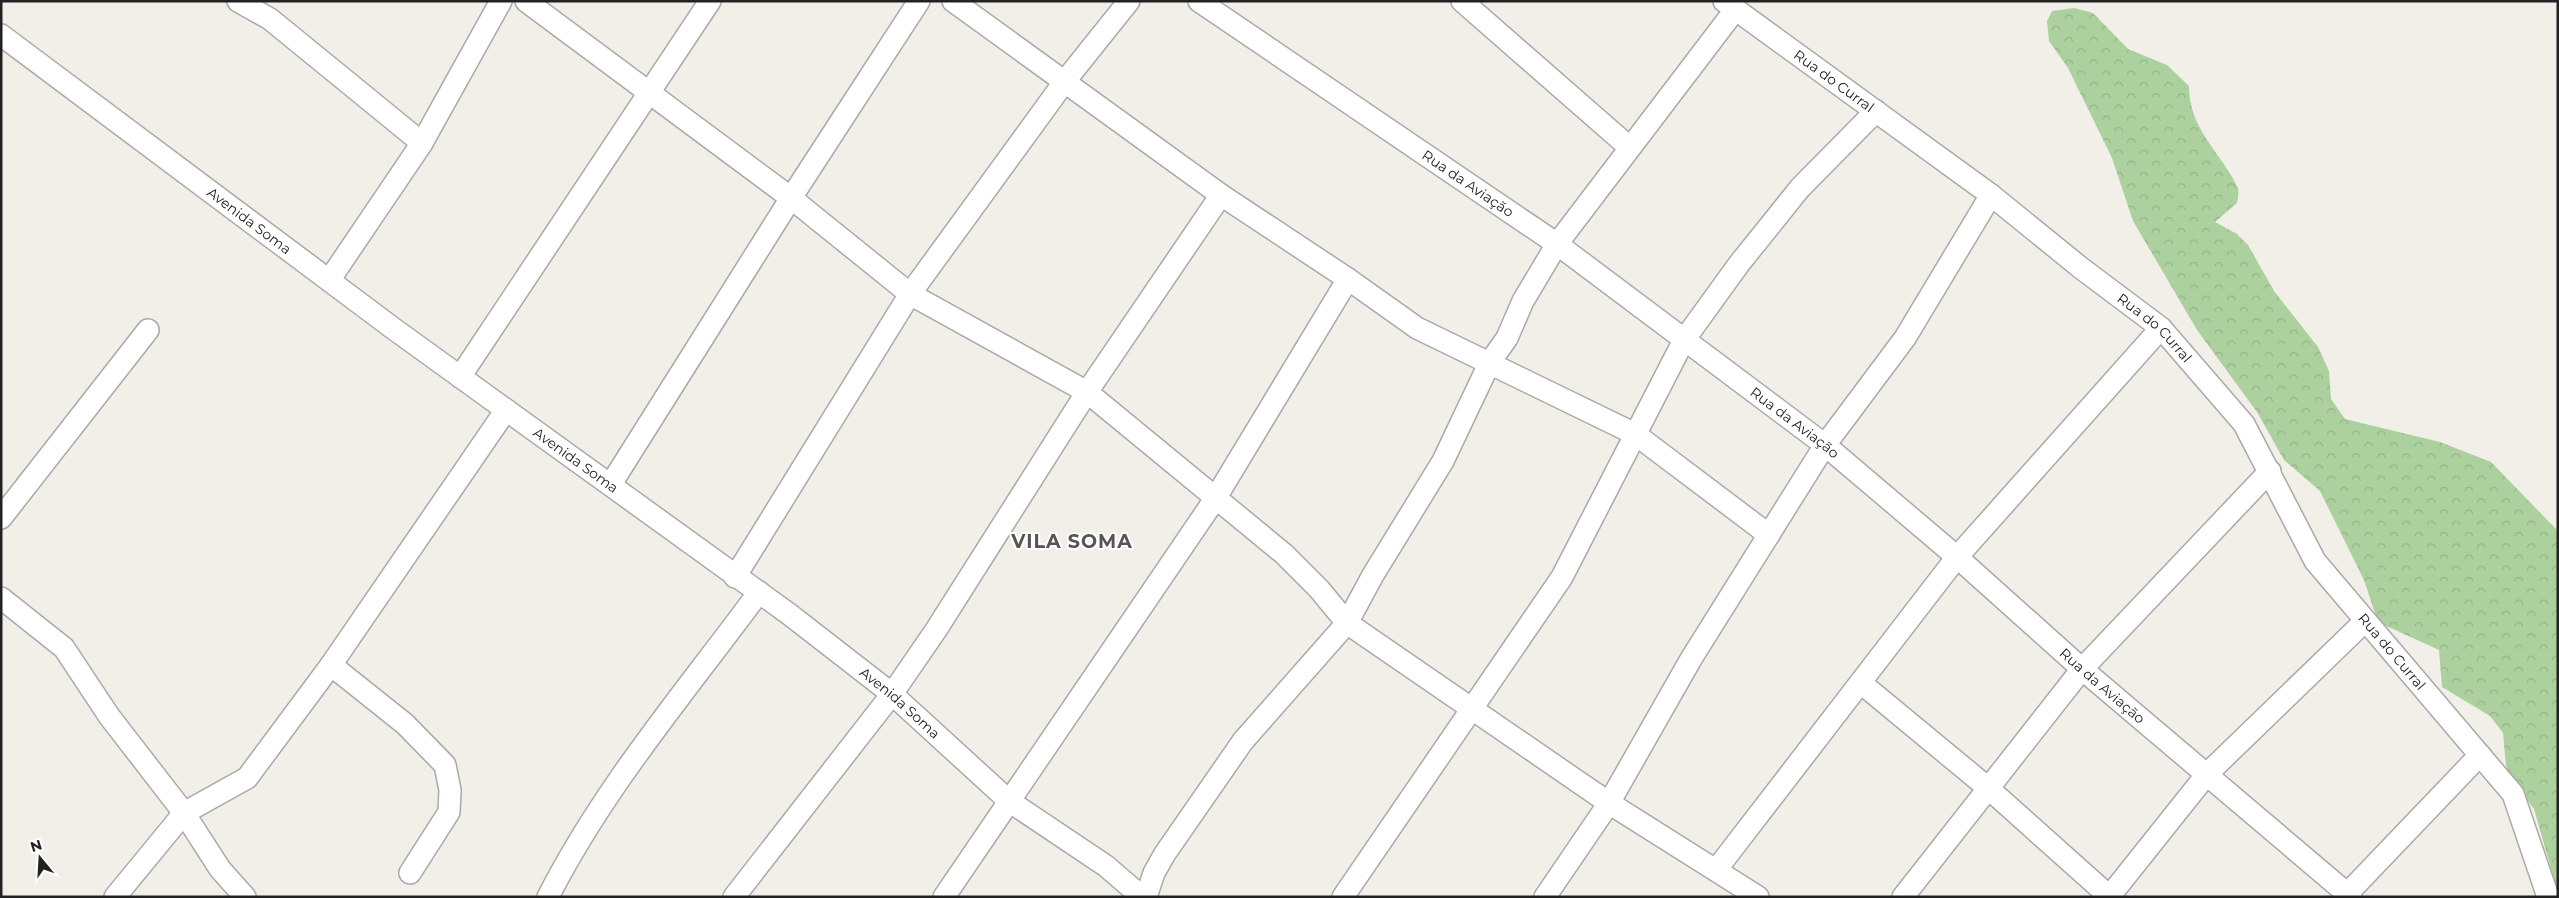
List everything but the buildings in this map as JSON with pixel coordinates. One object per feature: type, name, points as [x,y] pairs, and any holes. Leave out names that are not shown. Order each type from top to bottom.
[{"type":"street","points":[[238,1],[270,19],[422,143]]},
{"type":"street","points":[[330,279],[422,143],[501,1]]},
{"type":"street","points":[[526,1],[791,198],[910,294],[1088,392],[1215,499],[1284,554],[1319,589],[1347,623],[1609,803],[1758,897]]},
{"type":"street","points":[[460,376],[710,1]]},
{"type":"street","points":[[611,484],[791,198],[919,1]]},
{"type":"street","points":[[953,1],[1220,195],[1348,278],[1417,328],[1635,434],[1769,535]]},
{"type":"street","points":[[736,577],[910,294],[1065,81],[1129,1]]},
{"type":"street","name":"Rua da Aviação","points":[[1199,1],[1557,244],[1825,445],[1957,558],[2082,669],[2349,895]]},
{"type":"street","points":[[1462,1],[1629,147]]},
{"type":"street","points":[[1146,897],[1154,873],[1164,855],[1242,741],[1347,623],[1373,575],[1443,461],[1490,362],[1507,338],[1523,301],[1557,244],[1730,6]]},
{"type":"street","name":"Rua do Curral","points":[[1730,6],[1991,195],[2081,268],[2161,328],[2244,424],[2270,471],[2315,562],[2364,622],[2513,794],[2548,897]]},
{"type":"street","name":"Avenida Soma","points":[[1,35],[204,188],[506,410],[759,592],[892,694],[1009,801],[1106,866],[1142,897]]},
{"type":"street","points":[[1343,897],[1562,577],[1684,340],[1739,264],[1800,188],[1876,111]]},
{"type":"street","points":[[734,897],[892,694],[936,630],[1088,392],[1220,195]]},
{"type":"street","points":[[1545,897],[1609,803],[1691,659],[1825,445],[1905,338],[1991,195]]},
{"type":"street","points":[[944,897],[1215,499],[1348,278]]},
{"type":"street","points":[[1716,870],[1862,684],[1957,558],[2161,328]]},
{"type":"street","points":[[1,518],[148,330]]},
{"type":"street","points":[[115,897],[184,813],[247,778],[331,665],[506,410]]},
{"type":"street","points":[[1902,897],[2082,669],[2270,471]]},
{"type":"street","points":[[548,897],[565,863],[607,797],[759,592]]},
{"type":"street","points":[[1,598],[64,648],[109,716],[184,813],[220,869],[245,897]]},
{"type":"street","points":[[1862,684],[1988,788],[2109,896],[2207,774],[2364,622]]},
{"type":"street","points":[[331,665],[405,724],[445,766],[450,790],[448,812],[410,873]]},
{"type":"street","points":[[2349,895],[2480,755]]},
{"type":"green space","points":[[2074,8],[2093,13],[2128,49],[2167,65],[2189,86],[2190,102],[2200,128],[2238,188],[2237,203],[2215,222],[2237,234],[2248,245],[2274,291],[2318,347],[2329,371],[2331,399],[2345,419],[2440,442],[2491,462],[2558,531],[2558,893],[2534,809],[2516,785],[2506,766],[2503,733],[2490,716],[2442,687],[2439,650],[2382,624],[2375,613],[2364,580],[2320,491],[2284,460],[2257,412],[2197,330],[2133,221],[2112,158],[2068,68],[2049,41],[2047,21],[2052,11]]},
{"type":"district","name":"VILA SOMA","points":[[1072,541]]}]
